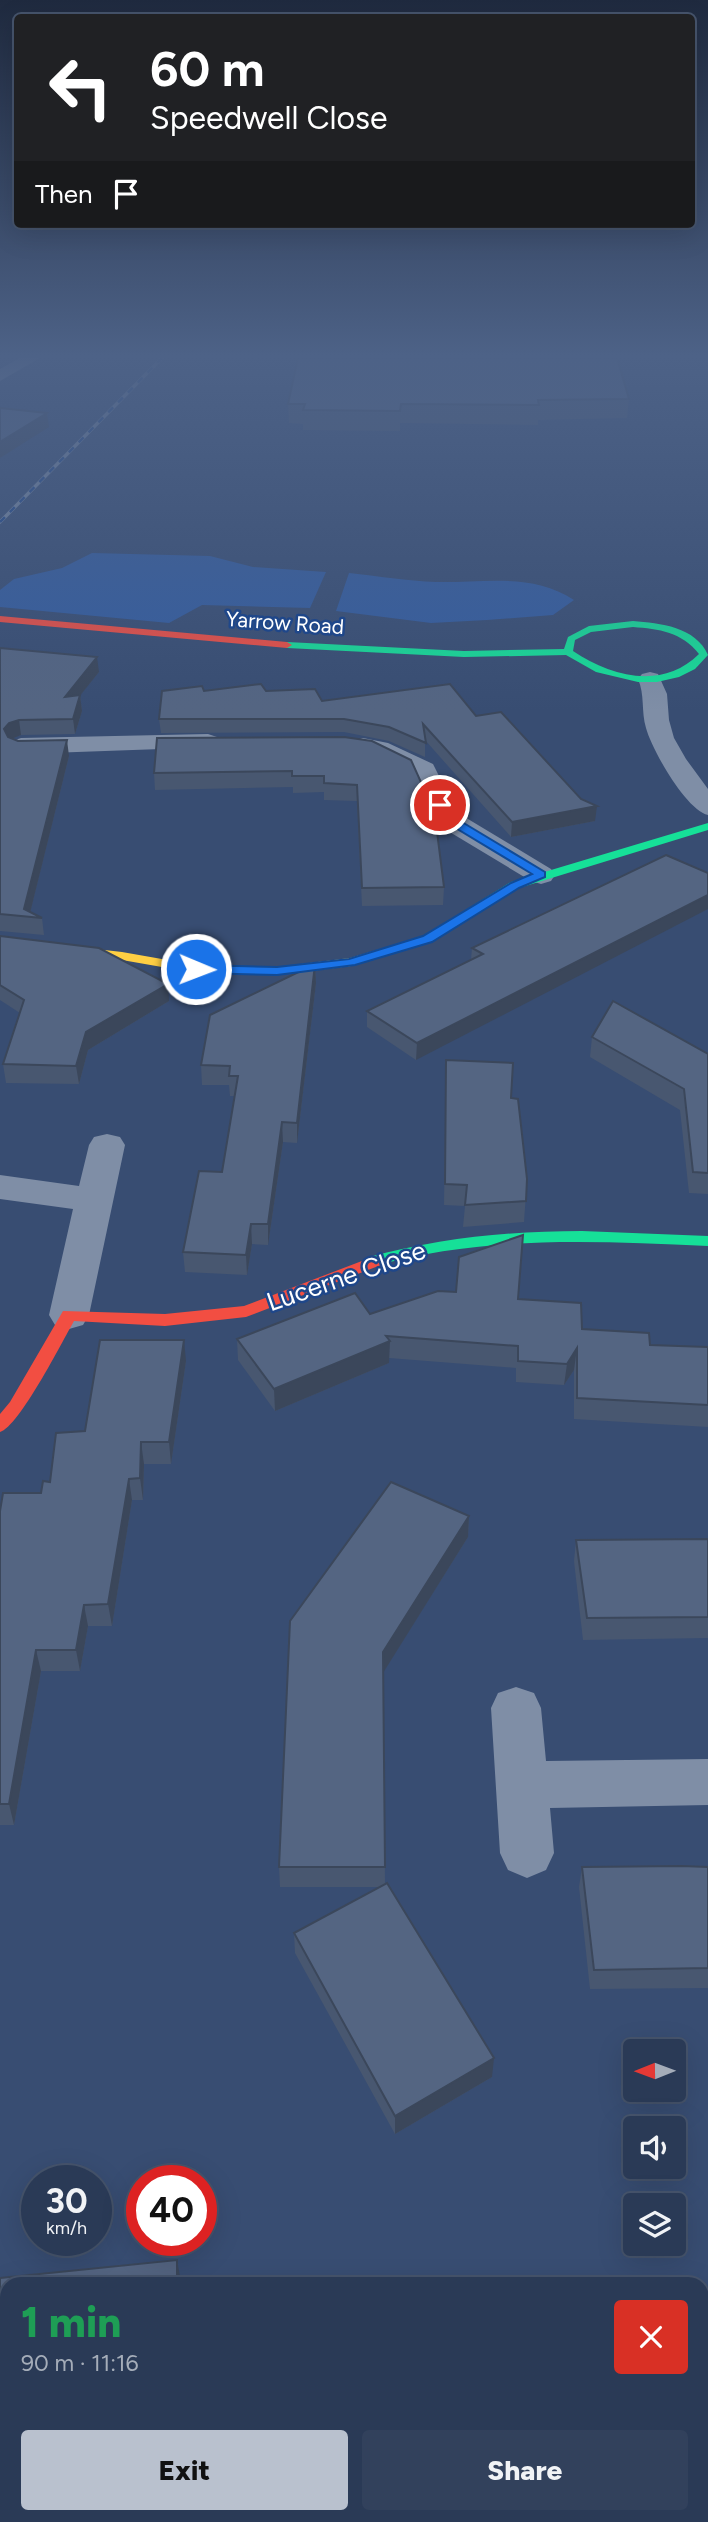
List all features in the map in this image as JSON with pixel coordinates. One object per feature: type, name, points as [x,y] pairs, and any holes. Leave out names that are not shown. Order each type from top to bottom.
[{"type":"street","name":"Yarrow Road","points":[[0,620],[316,648],[464,654],[568,653]]},
{"type":"street","points":[[617,625],[667,629],[704,647],[704,654],[694,668],[683,673],[650,678],[607,675],[589,669],[575,661],[568,653],[571,639],[579,634],[617,625]]},
{"type":"street","points":[[650,678],[658,695],[657,726],[678,767],[708,807]]},
{"type":"street","points":[[21,746],[229,742]]},
{"type":"street","points":[[344,743],[379,748],[424,770],[440,805],[458,825],[541,875]]},
{"type":"street","points":[[0,942],[122,956],[196,969],[277,971],[351,962],[428,939],[515,885],[541,875],[708,826]]},
{"type":"street","points":[[0,1426],[16,1406],[69,1315],[107,1146]]},
{"type":"street","points":[[0,1187],[94,1200]]},
{"type":"street","name":"Lucerne Close","points":[[69,1315],[165,1320],[246,1311],[412,1248],[487,1238],[568,1235],[708,1241]]},
{"type":"street","points":[[516,1709],[527,1853]]},
{"type":"street","points":[[522,1785],[708,1782]]},
{"type":"shaded area","points":[[92,553],[210,556],[253,567],[326,572],[310,608],[202,605],[169,623],[0,607],[0,590],[14,579],[62,568]]},
{"type":"shaded area","points":[[349,573],[425,581],[525,582],[558,591],[574,600],[553,615],[431,623],[336,611]]},
{"type":"building","points":[[0,648],[97,657],[65,697],[80,695],[73,719],[19,720],[9,723],[4,729],[8,737],[18,741],[67,740],[24,909],[42,918],[0,914]]},
{"type":"building","points":[[261,684],[266,691],[315,689],[322,701],[450,684],[476,716],[501,712],[581,799],[597,806],[512,822],[423,724],[426,743],[389,727],[344,719],[159,719],[162,691],[202,686],[204,691]]},
{"type":"building","points":[[344,737],[372,741],[411,760],[424,789],[433,800],[444,887],[362,888],[357,785],[324,783],[324,776],[292,776],[292,771],[154,773],[157,738]]},
{"type":"building","points":[[666,855],[708,873],[708,895],[417,1043],[367,1011],[483,954],[472,948]]},
{"type":"building","points":[[0,936],[99,948],[168,984],[86,1032],[76,1066],[3,1064],[24,1000],[0,985]]},
{"type":"building","points":[[315,964],[297,1123],[282,1122],[268,1224],[251,1224],[246,1255],[183,1252],[199,1171],[222,1172],[238,1076],[229,1076],[230,1066],[201,1065],[210,1015]]},
{"type":"building","points":[[613,1001],[708,1054],[708,1173],[693,1172],[684,1089],[592,1037]]},
{"type":"building","points":[[446,1060],[513,1063],[511,1098],[518,1099],[527,1179],[526,1201],[465,1205],[467,1185],[445,1184]]},
{"type":"building","points":[[523,1235],[518,1299],[581,1303],[582,1329],[649,1333],[650,1345],[708,1347],[708,1405],[577,1398],[577,1348],[567,1364],[518,1361],[518,1346],[386,1336],[390,1341],[274,1389],[237,1339],[355,1293],[370,1314],[438,1291],[456,1292],[459,1257]]},
{"type":"building","points":[[100,1340],[184,1340],[169,1442],[141,1442],[140,1478],[129,1479],[108,1604],[84,1605],[76,1650],[36,1650],[9,1804],[0,1804],[0,1511],[3,1493],[41,1493],[43,1481],[50,1482],[56,1433],[85,1431]]},
{"type":"building","points":[[391,1482],[469,1516],[383,1652],[385,1867],[279,1867],[290,1621]]},
{"type":"building","points":[[708,1539],[708,1617],[587,1618],[576,1540]]},
{"type":"building","points":[[582,1867],[708,1867],[708,1968],[594,1970]]},
{"type":"building","points":[[387,1883],[494,2058],[395,2116],[294,1933]]},
{"type":"building","points":[[177,2260],[177,2277],[10,2277]]},
{"type":"railway","points":[[0,522],[46,476]]},
{"type":"traffic: fast","points":[[633,624],[673,630],[690,639],[704,654],[691,667],[675,675],[638,679],[600,670],[568,652],[571,639],[589,629],[633,624]]},
{"type":"traffic: fast","points":[[287,645],[464,654],[568,652]]},
{"type":"traffic: fast","points":[[380,953],[428,939],[515,885],[708,826]]},
{"type":"traffic: fast","points":[[375,1261],[457,1242],[499,1238],[582,1236],[708,1241]]},
{"type":"traffic: slow","points":[[0,942],[122,956],[196,969],[277,971],[351,962],[380,953]]},
{"type":"traffic: jam","points":[[0,619],[287,645]]},
{"type":"traffic: jam","points":[[0,1426],[16,1406],[69,1315],[165,1320],[246,1311],[375,1261]]},
{"type":"route","points":[[196,969],[277,971],[351,962],[428,939],[515,885],[541,875],[458,825],[440,805]]}]
